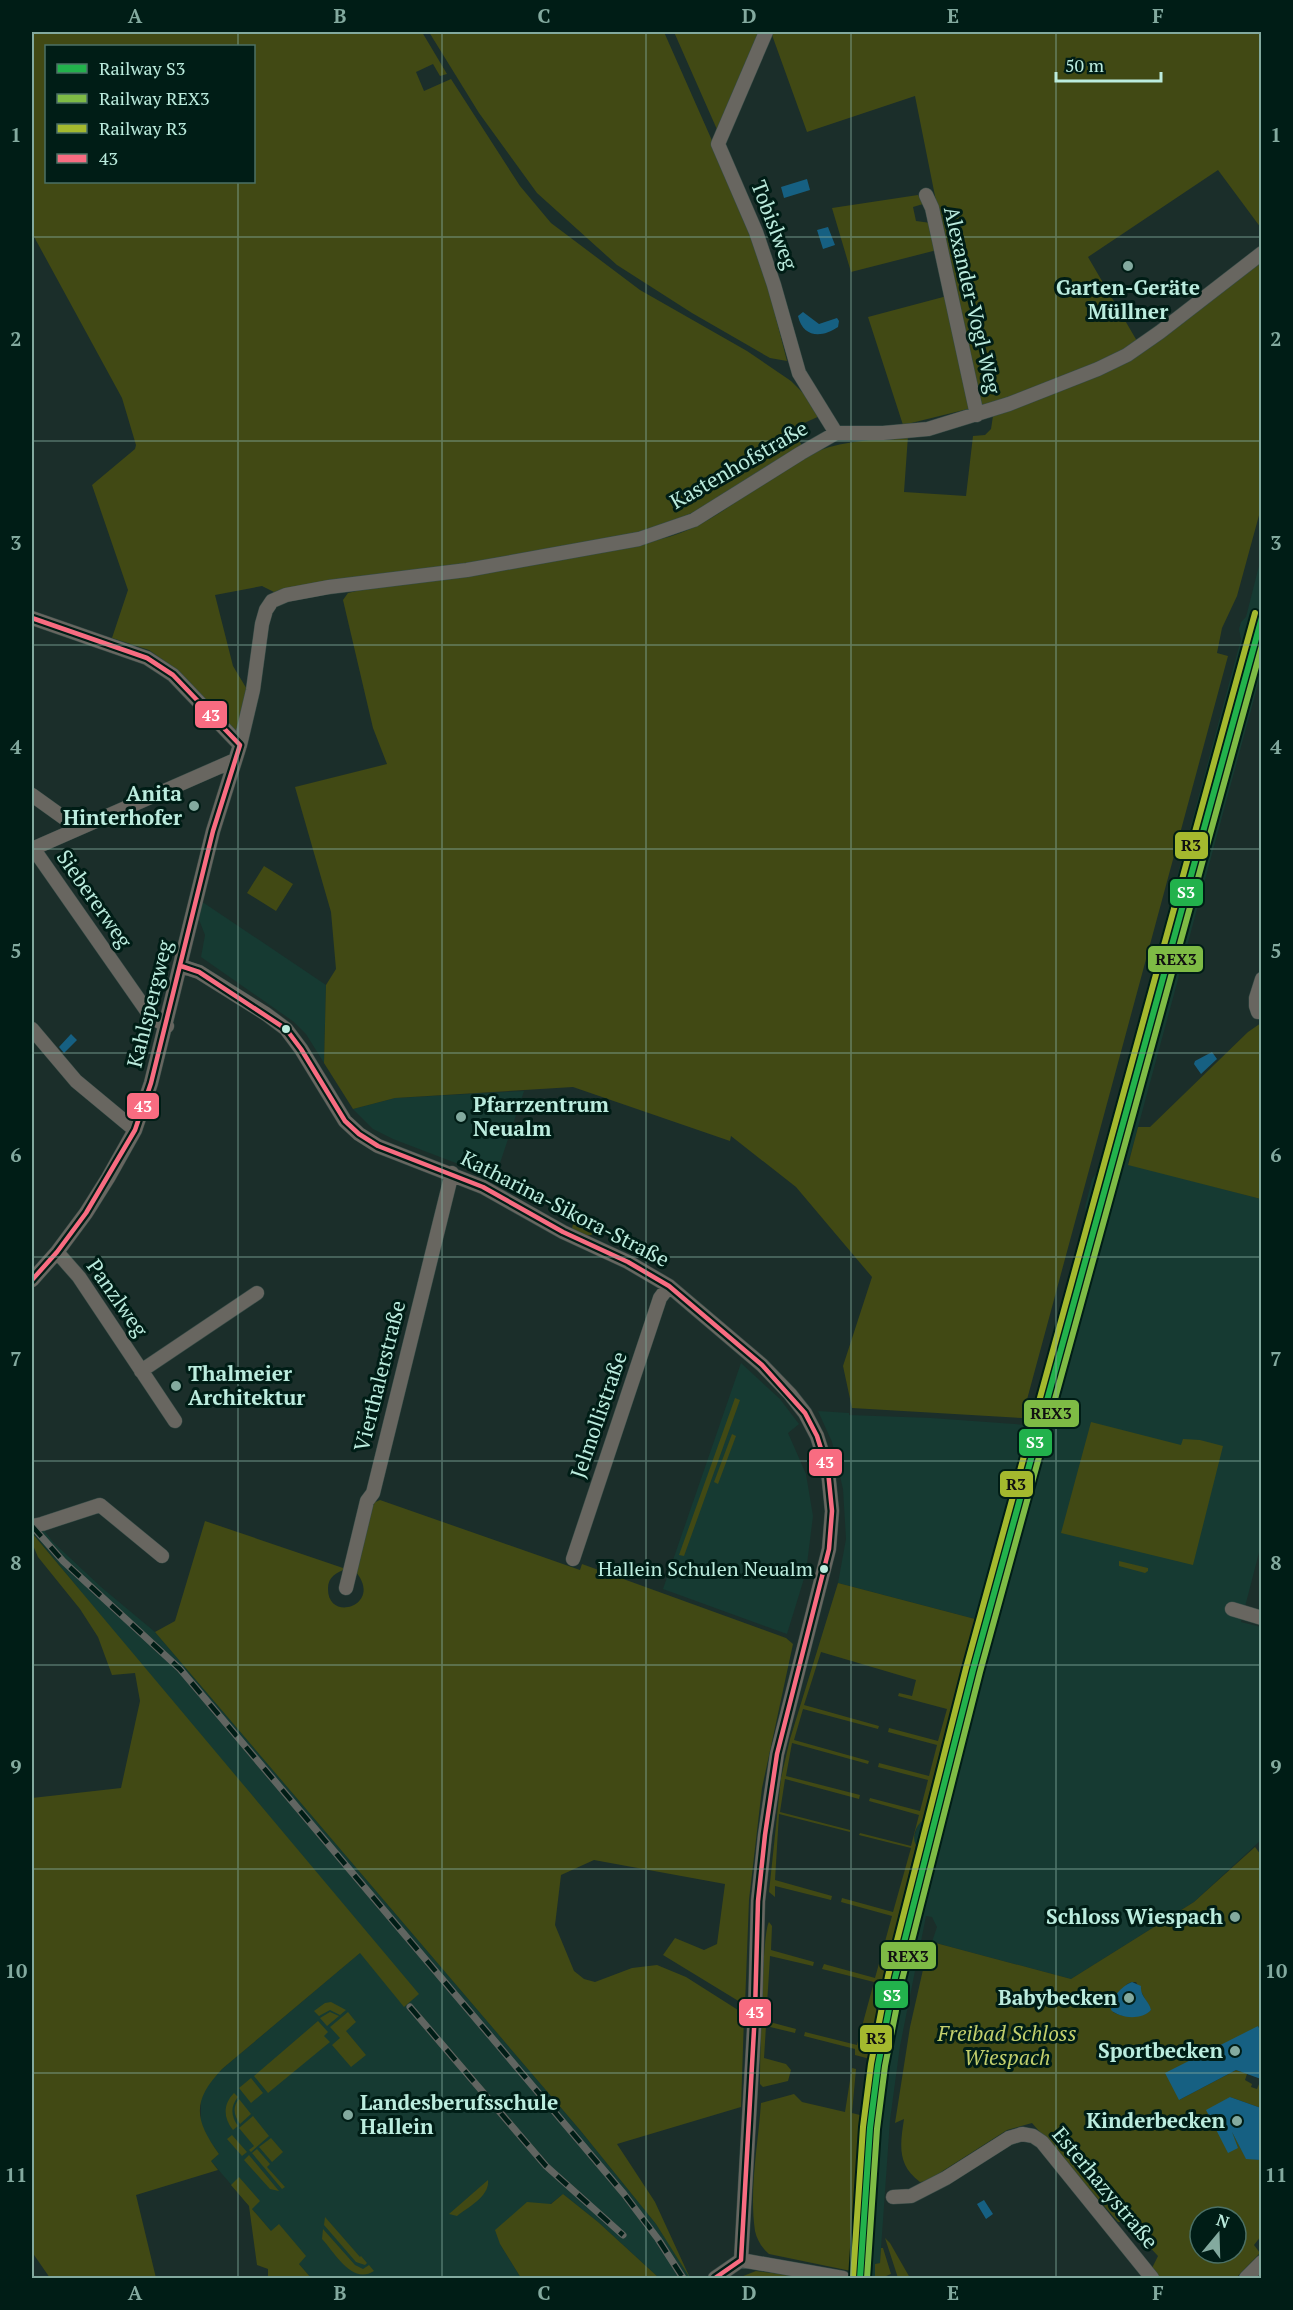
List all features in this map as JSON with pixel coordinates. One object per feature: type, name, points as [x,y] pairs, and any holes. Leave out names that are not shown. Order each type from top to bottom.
[{"type":"street","name":"Tobislweg","points":[[766,32],[718,144],[756,232],[799,373],[836,433]]},
{"type":"street","name":"Alexander-Vogl-Weg","points":[[926,195],[932,208],[977,415]]},
{"type":"street","name":"Kastenhofstraße","points":[[240,745],[253,690],[262,624],[266,610],[272,601],[286,595],[318,589],[468,570],[639,539],[694,520],[836,433],[882,433],[928,429],[977,415],[1098,369],[1127,355],[1160,332],[1262,253]]},
{"type":"street","points":[[32,618],[147,658],[173,675],[240,745]]},
{"type":"street","name":"Kahlspergweg","points":[[32,1280],[57,1252],[86,1213],[135,1130],[167,1026],[213,831],[240,745]]},
{"type":"street","points":[[32,849],[235,760]]},
{"type":"street","points":[[32,795],[78,828]]},
{"type":"street","name":"Siebererweg","points":[[32,849],[151,1017],[167,1026]]},
{"type":"street","name":"Katharina-Sikora-Straße","points":[[181,966],[199,972],[286,1029],[301,1049],[345,1121],[359,1134],[378,1146],[483,1187],[588,1245],[628,1262],[669,1286],[762,1365],[805,1413],[817,1436],[828,1471],[832,1511],[829,1549],[777,1754],[765,1835],[758,1901],[755,2012],[741,2260]]},
{"type":"street","points":[[1262,979],[1256,1006],[1258,1012],[1262,1012]]},
{"type":"street","points":[[32,1029],[76,1081],[135,1130]]},
{"type":"street","name":"Vierthalerstraße","points":[[346,1588],[452,1173]]},
{"type":"street","name":"Panzlweg","points":[[57,1252],[79,1277],[175,1421]]},
{"type":"street","name":"Jelmollistraße","points":[[573,1559],[660,1298],[669,1286]]},
{"type":"street","name":"Panzlweg","points":[[141,1371],[257,1293]]},
{"type":"street","points":[[32,1526],[100,1505],[162,1556]]},
{"type":"street","points":[[1232,1609],[1262,1618]]},
{"type":"street","name":"Esterhazystraße","points":[[893,2197],[911,2196],[946,2178],[1009,2138],[1022,2134],[1033,2136],[1042,2142],[1152,2278]]},
{"type":"street","points":[[715,2278],[741,2260],[843,2278]]},
{"type":"street","points":[[1246,2278],[1262,2262]]},
{"type":"shaded area","points":[[1261,558],[1261,673],[1128,1164],[1261,1199],[1261,1545],[1241,1622],[1261,1627],[1261,1840],[1194,1902],[1071,1979],[932,1942],[937,1927],[932,1917],[926,1916],[900,2046],[890,2120],[880,2263],[875,2264],[875,2278],[851,2278],[852,2223],[859,2122],[878,2012],[876,2009],[916,1845],[913,1840],[918,1824],[922,1820],[975,1619],[838,1583],[846,1539],[843,1489],[832,1442],[818,1411],[849,1413],[849,1415],[1027,1425],[1031,1418],[1086,1213],[1085,1207],[1092,1179],[1096,1174],[1124,1074],[1241,639],[1239,629],[1246,617]]},
{"type":"shaded area","points":[[201,901],[326,985],[324,1063],[306,1034],[294,1022],[201,957],[205,935],[198,917]]},
{"type":"shaded area","points":[[524,1091],[495,1178],[393,1139],[373,1129],[353,1109],[395,1098]]},
{"type":"shaded area","points":[[741,1363],[780,1399],[799,1424],[788,1433],[806,1474],[813,1516],[806,1572],[787,1634],[663,1589]]},
{"type":"shaded area","name":"Landesberufsschule Hallein","points":[[32,1516],[54,1543],[101,1587],[155,1632],[580,2130],[656,2224],[691,2278],[659,2278],[598,2222],[563,2194],[500,2244],[521,2278],[311,2278],[211,2161],[219,2154],[205,2134],[201,2122],[201,2097],[206,2086],[222,2069],[361,1952],[156,1683],[32,1532]]},
{"type":"green space","points":[[32,32],[422,32],[447,74],[440,76],[433,64],[416,72],[424,91],[451,79],[520,186],[551,223],[640,290],[747,351],[791,381],[822,415],[793,428],[802,446],[703,508],[652,530],[439,569],[274,592],[262,586],[215,595],[233,666],[248,691],[239,732],[230,729],[170,665],[149,650],[112,638],[128,590],[92,485],[135,449],[136,445],[122,398],[32,233]]},
{"type":"green space","points":[[429,32],[664,32],[756,240],[787,361],[770,358],[692,313],[617,265],[537,193],[479,113]]},
{"type":"green space","points":[[674,32],[762,32],[719,134]]},
{"type":"green space","points":[[774,32],[1261,32],[1261,228],[1218,170],[1088,257],[1137,341],[1097,364],[987,406],[981,404],[915,96],[807,132],[772,35]]},
{"type":"green space","points":[[918,195],[923,204],[913,207],[916,221],[931,223],[937,250],[851,272],[832,208]]},
{"type":"green space","points":[[1261,259],[1261,508],[1237,596],[1222,628],[1217,653],[1228,656],[1022,1418],[852,1408],[843,1366],[872,1277],[796,1187],[731,1136],[730,1141],[573,1087],[395,1098],[353,1109],[324,1063],[326,985],[336,969],[331,912],[295,787],[387,764],[373,728],[343,600],[348,593],[373,587],[548,560],[649,542],[670,536],[707,521],[801,459],[829,447],[851,442],[908,436],[904,492],[966,496],[973,436],[985,435],[991,429],[993,416],[1100,372]]},
{"type":"green space","points":[[947,296],[970,404],[968,409],[903,425],[868,317]]},
{"type":"green space","points":[[264,866],[293,884],[276,911],[247,893]]},
{"type":"green space","points":[[1261,1023],[1261,1199],[1128,1165],[1138,1127],[1150,1127],[1248,1032]]},
{"type":"green space","points":[[574,1221],[595,1233],[583,1235],[577,1232],[572,1228]]},
{"type":"green space","points":[[735,1398],[740,1400],[684,1556],[679,1555]]},
{"type":"green space","points":[[1091,1422],[1181,1445],[1183,1439],[1200,1440],[1223,1446],[1193,1565],[1061,1533]]},
{"type":"green space","points":[[732,1434],[736,1436],[718,1484],[714,1482]]},
{"type":"green space","points":[[380,1500],[580,1570],[582,1564],[786,1638],[793,1644],[762,1788],[749,1900],[745,2005],[663,1955],[675,1938],[704,1950],[717,1944],[725,1884],[594,1860],[561,1875],[555,1925],[574,1971],[584,1979],[595,1982],[632,1968],[657,1965],[686,1977],[738,2010],[744,2017],[741,2107],[617,2144],[655,2202],[690,2278],[656,2224],[580,2130],[155,1632],[175,1621],[205,1521],[346,1569],[334,1576],[328,1588],[330,1599],[336,1605],[352,1606],[359,1601],[363,1593],[362,1583],[355,1571],[371,1504]]},
{"type":"green space","points":[[32,1533],[419,1994],[404,2007],[360,1953],[222,2069],[205,2091],[200,2110],[205,2130],[219,2154],[211,2161],[218,2170],[136,2195],[156,2278],[50,2278],[32,2252],[32,1798],[121,1788],[140,1701],[135,1673],[112,1675],[98,1637],[80,1609],[38,1557],[32,1543]]},
{"type":"green space","points":[[1119,1561],[1148,1568],[1148,1571],[1145,1573],[1119,1566]]},
{"type":"green space","points":[[838,1583],[975,1619],[922,1821],[915,1833],[916,1845],[876,2008],[878,2012],[870,2059],[855,2055],[855,2049],[804,2036],[805,2032],[857,2045],[874,1982],[822,1969],[824,1964],[875,1978],[892,1916],[841,1902],[842,1898],[893,1912],[911,1848],[859,1835],[860,1833],[911,1846],[919,1815],[869,1801],[870,1798],[920,1811],[928,1780],[878,1767],[879,1763],[929,1776],[937,1745],[888,1732],[889,1728],[938,1741],[947,1709],[898,1696],[899,1693],[912,1696],[916,1680],[821,1652],[804,1705],[879,1726],[878,1729],[803,1709],[794,1740],[869,1761],[868,1764],[792,1743],[786,1776],[860,1795],[859,1799],[785,1779],[780,1812],[850,1830],[850,1832],[779,1814],[775,1880],[832,1896],[831,1900],[775,1886],[775,1897],[769,1892],[781,1778],[790,1739]]},
{"type":"green space","name":"Freibad Schloss Wiespach","points":[[1255,1847],[1261,1855],[1261,2032],[1258,2026],[1179,2100],[1236,2070],[1247,2074],[1245,2080],[1252,2084],[1251,2087],[1257,2089],[1261,2079],[1261,2108],[1230,2097],[1231,2133],[1246,2158],[1261,2160],[1261,2236],[1254,2245],[1260,2253],[1236,2278],[1158,2278],[1151,2270],[1158,2256],[1126,2222],[1118,2222],[1032,2123],[1007,2130],[927,2181],[920,2182],[907,2169],[901,2146],[904,2119],[895,2123],[910,2027],[927,1952],[932,1942],[1071,1979],[1194,1902]],"holes":[[[1136,1982],[1151,2010],[1132,2017],[1113,2012],[1127,1984]]]},
{"type":"green space","points":[[769,1922],[772,1926],[771,1950],[814,1962],[813,1966],[770,1956],[766,2021],[796,2029],[795,2033],[766,2026],[764,2058],[786,2064],[791,2070],[788,2081],[763,2087],[760,2084],[762,1998]]},
{"type":"green space","points":[[331,2002],[346,2010],[340,2015],[330,2010],[319,2016],[314,2011],[325,2003]]},
{"type":"green space","points":[[330,2012],[339,2016],[327,2026],[320,2018]]},
{"type":"green space","points":[[348,2012],[356,2022],[346,2031],[366,2055],[351,2067],[332,2045],[340,2038],[330,2027]]},
{"type":"green space","points":[[318,2021],[328,2032],[324,2036],[330,2042],[268,2093],[254,2076]]},
{"type":"green space","points":[[852,2068],[856,2069],[852,2113],[860,2115],[860,2124],[852,2223],[851,2271],[769,2254],[757,2238],[753,2215],[753,2184],[761,2103],[794,2094],[802,2102],[845,2112]]},
{"type":"green space","points":[[251,2078],[263,2093],[251,2103],[239,2088]]},
{"type":"green space","points":[[234,2093],[238,2097],[232,2112],[238,2126],[233,2130],[227,2121],[226,2106]]},
{"type":"green space","points":[[239,2099],[251,2114],[240,2124],[235,2112],[235,2105]]},
{"type":"green space","points":[[253,2116],[269,2136],[251,2152],[249,2150],[254,2146],[239,2128]]},
{"type":"green space","points":[[232,2135],[247,2152],[242,2156],[227,2139]]},
{"type":"green space","points":[[271,2138],[283,2152],[272,2162],[259,2147]]},
{"type":"green space","points":[[257,2149],[270,2164],[267,2167],[285,2187],[282,2189],[252,2153]]},
{"type":"green space","points":[[249,2155],[279,2191],[270,2189],[244,2160]]},
{"type":"green space","points":[[239,2177],[260,2201],[252,2209],[271,2231],[279,2224],[306,2256],[299,2264],[311,2278],[268,2278],[268,2269],[257,2265],[249,2206],[231,2185]]},
{"type":"green space","points":[[488,2180],[486,2191],[478,2201],[457,2216],[449,2214]]},
{"type":"green space","points":[[563,2194],[598,2222],[659,2278],[521,2278],[500,2244],[495,2230],[527,2202],[551,2204]]},
{"type":"green space","points":[[325,2217],[367,2263],[365,2265],[356,2262],[324,2225]]},
{"type":"green space","points":[[323,2229],[355,2265],[363,2269],[369,2265],[374,2271],[358,2274],[351,2271],[322,2239]]},
{"type":"green space","points":[[885,2238],[890,2243],[910,2278],[898,2278]]},
{"type":"green space","points":[[881,2248],[883,2248],[891,2274],[875,2276],[875,2264],[880,2263]]},
{"type":"green space","points":[[756,2271],[812,2278],[738,2278]]},
{"type":"water","points":[[807,179],[810,190],[784,198],[781,187]]},
{"type":"water","points":[[828,227],[835,245],[823,249],[817,230]]},
{"type":"water","points":[[803,312],[819,324],[837,318],[838,327],[826,333],[809,332],[800,323],[798,316]]},
{"type":"water","points":[[71,1034],[77,1040],[64,1053],[59,1047]]},
{"type":"water","points":[[1212,1052],[1217,1059],[1201,1074],[1194,1064],[1195,1061]]},
{"type":"water","name":"Babybecken","points":[[1132,1982],[1141,1986],[1151,2010],[1137,2017],[1126,2017],[1111,2010],[1120,1990]]},
{"type":"water","name":"Sportbecken","points":[[1258,2026],[1261,2032],[1261,2079],[1236,2070],[1179,2100],[1165,2073]]},
{"type":"water","name":"Kinderbecken","points":[[1230,2097],[1261,2108],[1261,2160],[1246,2159],[1232,2132],[1238,2148],[1228,2153],[1206,2110]]},
{"type":"water","points":[[984,2200],[993,2214],[986,2219],[977,2204]]},
{"type":"railway","points":[[32,1526],[63,1561],[180,1669],[624,2194],[658,2239],[683,2278]]},
{"type":"railway","points":[[410,2007],[546,2166],[623,2235]]},
{"type":"rail line","name":"R3","points":[[853,2278],[863,2127],[871,2064],[888,1976],[966,1668],[1255,613]]},
{"type":"rail line","name":"S3","points":[[860,2278],[870,2128],[878,2065],[895,1978],[973,1670],[1262,617]]},
{"type":"rail line","name":"REX3","points":[[867,2278],[877,2129],[885,2066],[902,1980],[980,1672],[1262,645]]},
{"type":"transit line","name":"43","points":[[32,618],[147,658],[173,675],[240,745],[213,831],[151,1083],[135,1130],[86,1213],[57,1252],[32,1280]]},
{"type":"transit line","name":"43","points":[[181,966],[199,972],[286,1029],[301,1049],[345,1121],[359,1134],[378,1146],[483,1187],[563,1232],[628,1262],[669,1286],[762,1365],[805,1413],[817,1436],[828,1471],[832,1511],[829,1549],[777,1754],[765,1835],[758,1901],[755,2012],[741,2260],[715,2278]]},
{"type":"place","name":"Garten-Geräte Müllner","points":[[1128,266]]},
{"type":"place","name":"Anita Hinterhofer","points":[[194,806]]},
{"type":"place","name":"Pfarrzentrum Neualm","points":[[461,1117]]},
{"type":"place","name":"Thalmeier Architektur","points":[[176,1386]]},
{"type":"place","name":"Hallein Schulen Neualm","points":[[824,1569]]},
{"type":"place","name":"Schloss Wiespach","points":[[1235,1917]]},
{"type":"place","name":"Babybecken","points":[[1129,1998]]},
{"type":"place","name":"Sportbecken","points":[[1235,2051]]},
{"type":"place","name":"Landesberufsschule Hallein","points":[[348,2115]]},
{"type":"place","name":"Kinderbecken","points":[[1237,2121]]}]
